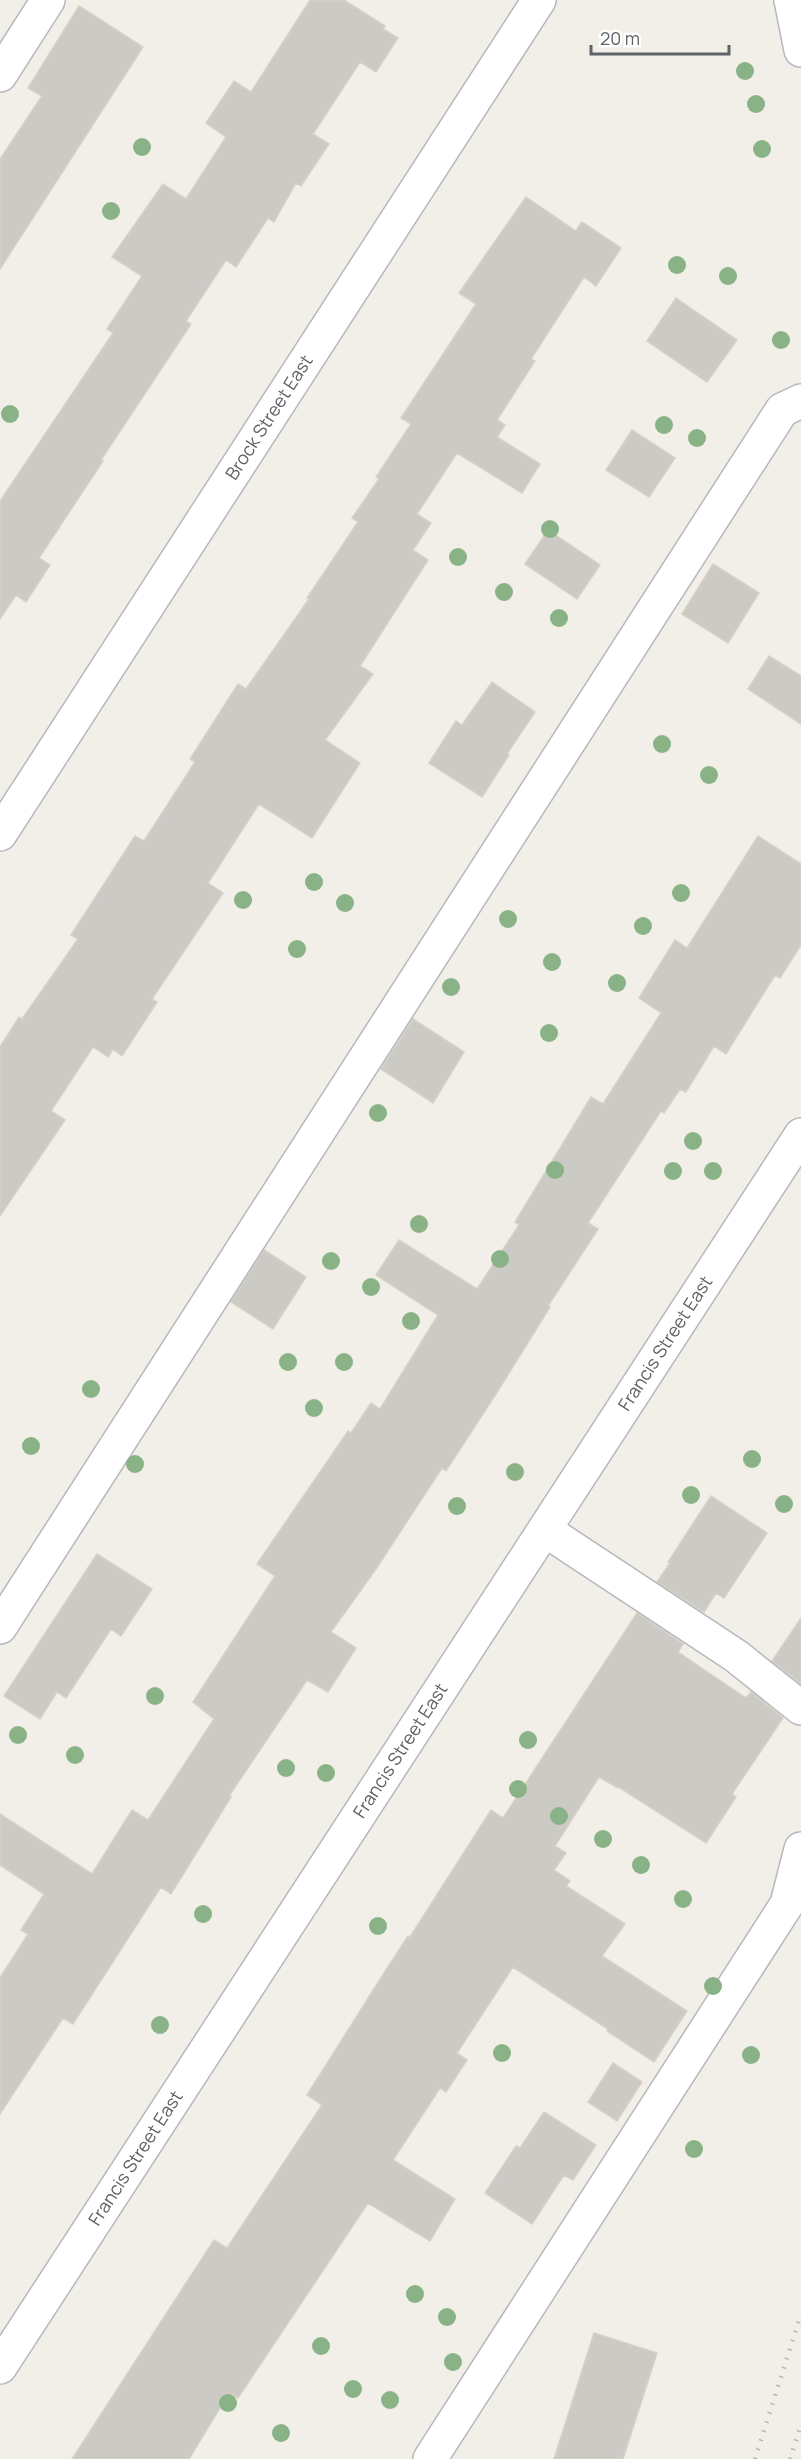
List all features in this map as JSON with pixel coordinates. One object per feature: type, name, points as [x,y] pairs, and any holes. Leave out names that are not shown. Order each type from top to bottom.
[{"type":"street","points":[[0,75],[48,0]]},
{"type":"street","name":"Brock Street East","points":[[0,834],[539,0]]},
{"type":"street","points":[[791,0],[801,50]]},
{"type":"street","points":[[0,1627],[782,410],[801,401]]},
{"type":"street","name":"Francis Street East","points":[[0,2367],[801,1135]]},
{"type":"street","points":[[545,1530],[736,1656],[801,1708]]},
{"type":"street","points":[[430,2459],[787,1904],[801,1849]]},
{"type":"building","points":[[310,0],[344,0],[385,26],[383,29],[398,38],[376,72],[360,62],[313,134],[329,144],[301,186],[296,183],[274,222],[268,218],[236,267],[226,260],[186,321],[191,324],[39,558],[50,565],[26,602],[16,595],[0,619],[0,501],[113,333],[107,329],[142,276],[112,257],[163,184],[186,199],[226,137],[206,123],[234,81],[251,92]]},
{"type":"building","points":[[79,6],[143,47],[0,269],[0,159],[42,96],[28,88]]},
{"type":"building","points":[[526,197],[576,231],[582,222],[621,248],[596,286],[584,277],[531,359],[535,361],[497,420],[505,425],[497,437],[540,464],[522,493],[457,453],[417,514],[431,523],[413,550],[428,560],[360,666],[373,674],[325,740],[360,763],[312,838],[259,804],[208,883],[223,893],[152,999],[157,1002],[122,1056],[113,1049],[108,1057],[93,1047],[51,1111],[65,1120],[0,1216],[0,1047],[19,1017],[22,1019],[78,939],[71,935],[135,836],[144,841],[195,762],[190,759],[238,684],[246,689],[309,599],[307,598],[358,522],[352,518],[379,479],[376,477],[411,424],[401,418],[476,304],[459,293]]},
{"type":"building","points":[[676,298],[737,340],[707,382],[647,341]]},
{"type":"building","points":[[632,430],[675,458],[649,497],[606,470]]},
{"type":"building","points":[[548,530],[600,565],[577,599],[525,564]]},
{"type":"building","points":[[713,564],[759,593],[728,643],[682,614]]},
{"type":"building","points":[[769,656],[801,676],[801,724],[748,689]]},
{"type":"building","points":[[492,682],[535,712],[482,797],[429,763],[456,721],[462,725]]},
{"type":"building","points":[[758,836],[801,864],[801,945],[780,978],[775,975],[726,1054],[714,1046],[686,1092],[680,1089],[664,1113],[661,1111],[588,1223],[598,1229],[548,1306],[550,1307],[501,1386],[446,1471],[442,1468],[376,1569],[331,1632],[356,1648],[328,1692],[307,1680],[229,1796],[231,1797],[171,1894],[161,1887],[73,2024],[63,2018],[0,2114],[0,1978],[28,1934],[21,1930],[44,1894],[0,1865],[0,1814],[92,1874],[132,1810],[148,1820],[214,1719],[193,1702],[275,1576],[257,1564],[348,1431],[351,1433],[371,1403],[380,1409],[438,1315],[376,1275],[399,1240],[477,1289],[519,1225],[515,1222],[591,1097],[603,1104],[661,1013],[639,998],[675,940],[687,948]]},
{"type":"building","points":[[413,1019],[464,1052],[433,1103],[381,1069]]},
{"type":"building","points":[[264,1250],[306,1277],[273,1329],[231,1302]]},
{"type":"building","points":[[711,1496],[767,1533],[724,1598],[716,1593],[704,1612],[657,1582]]},
{"type":"building","points":[[97,1554],[152,1589],[121,1636],[111,1629],[66,1698],[57,1692],[40,1719],[4,1696]]},
{"type":"building","points":[[637,1613],[683,1644],[678,1652],[746,1698],[751,1692],[783,1718],[732,1794],[736,1797],[706,1843],[599,1777],[555,1846],[566,1853],[554,1870],[570,1881],[566,1886],[625,1924],[602,1956],[687,2011],[654,2062],[513,1967],[457,2053],[467,2060],[446,2092],[440,2088],[393,2160],[455,2199],[430,2241],[368,2203],[238,2398],[229,2393],[189,2459],[72,2459],[214,2240],[227,2248],[322,2105],[307,2095],[491,1810],[503,1818]]},
{"type":"building","points":[[801,1618],[801,1684],[772,1661]]},
{"type":"building","points":[[613,2063],[642,2082],[617,2121],[588,2102]]},
{"type":"building","points":[[544,2112],[596,2145],[573,2180],[564,2175],[532,2224],[485,2193],[516,2146],[520,2148]]},
{"type":"building","points":[[594,2333],[657,2353],[623,2459],[554,2459]]},
{"type":"railway","points":[[755,2459],[801,2314]]},
{"type":"railway","points":[[790,2459],[801,2425]]}]
